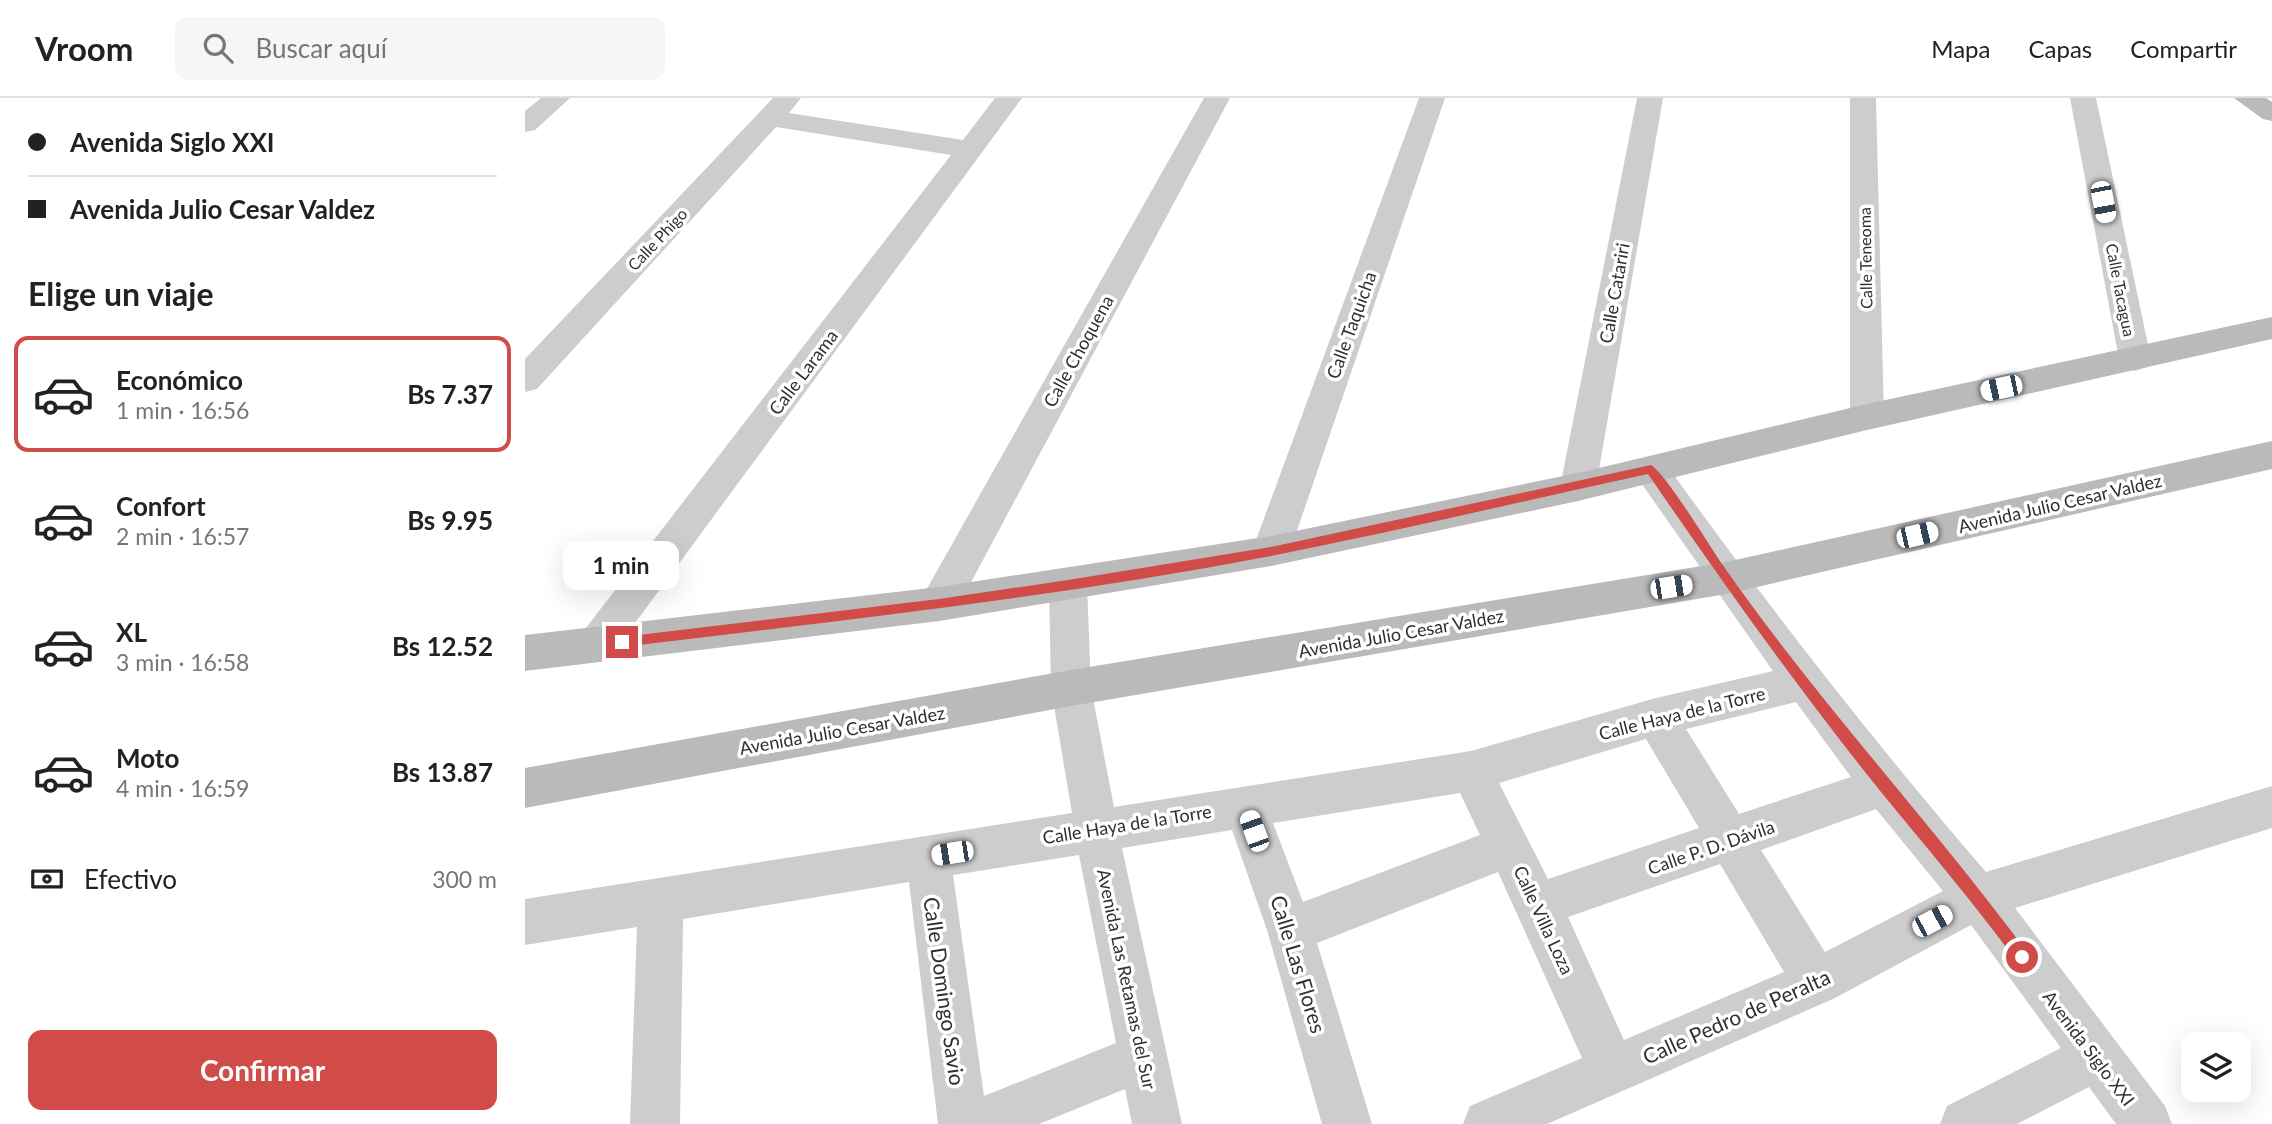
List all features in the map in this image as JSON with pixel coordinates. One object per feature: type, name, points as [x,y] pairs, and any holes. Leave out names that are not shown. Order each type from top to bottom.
[{"type":"main road","points":[[2247,98],[2272,113]]},
{"type":"main road","points":[[525,653],[939,604],[1271,551],[1578,487],[1867,417],[2272,328]]},
{"type":"main road","name":"Avenida Julio Cesar Valdez","points":[[525,788],[1071,688],[1726,578],[2272,455]]},
{"type":"street","points":[[525,124],[557,98]]},
{"type":"street","name":"Calle Larama","points":[[596,645],[1009,98]]},
{"type":"street","name":"Calle Choquena","points":[[939,604],[1217,98]]},
{"type":"street","name":"Calle Taquicha","points":[[1271,551],[1432,98]]},
{"type":"street","name":"Calle Catariri","points":[[1578,487],[1650,98]]},
{"type":"street","name":"Calle Teneoma","points":[[1863,98],[1867,417]]},
{"type":"street","name":"Calle Tacagua","points":[[2083,98],[2135,359]]},
{"type":"street","points":[[779,108],[971,150]]},
{"type":"street","name":"Calle Phigo","points":[[525,380],[779,108]]},
{"type":"street","name":"Avenida Siglo XXI","points":[[1651,470],[1726,578],[1884,786],[1978,897],[2095,1058],[2147,1124]]},
{"type":"street","name":"Avenida Las Retamas del Sur","points":[[1068,585],[1071,688],[1096,829],[1157,1124]]},
{"type":"street","name":"Calle Haya de la Torre","points":[[525,922],[1471,771],[1656,717],[1805,682]]},
{"type":"street","points":[[1656,717],[1816,982]]},
{"type":"street","name":"Calle Villa Loza","points":[[1471,771],[1538,905],[1612,1071]]},
{"type":"street","name":"Calle P. D. Dávila","points":[[1538,905],[1731,841],[1884,786]]},
{"type":"street","name":"Calle Las Flores","points":[[1245,806],[1290,930],[1347,1124]]},
{"type":"street","name":"Calle Pedro de Peralta","points":[[1488,1124],[1816,982],[1978,897],[2272,807]]},
{"type":"street","points":[[1290,930],[1509,846]]},
{"type":"street","name":"Calle Domingo Savio","points":[[927,857],[963,1124]]},
{"type":"street","points":[[655,1124],[661,902]]},
{"type":"street","points":[[977,1124],[1143,1057]]},
{"type":"street","points":[[1965,1124],[2095,1058]]},
{"type":"route","points":[[622,642],[939,604],[1068,585],[1271,551],[1651,470],[1726,578],[1884,786],[1978,897],[2022,957]]}]
